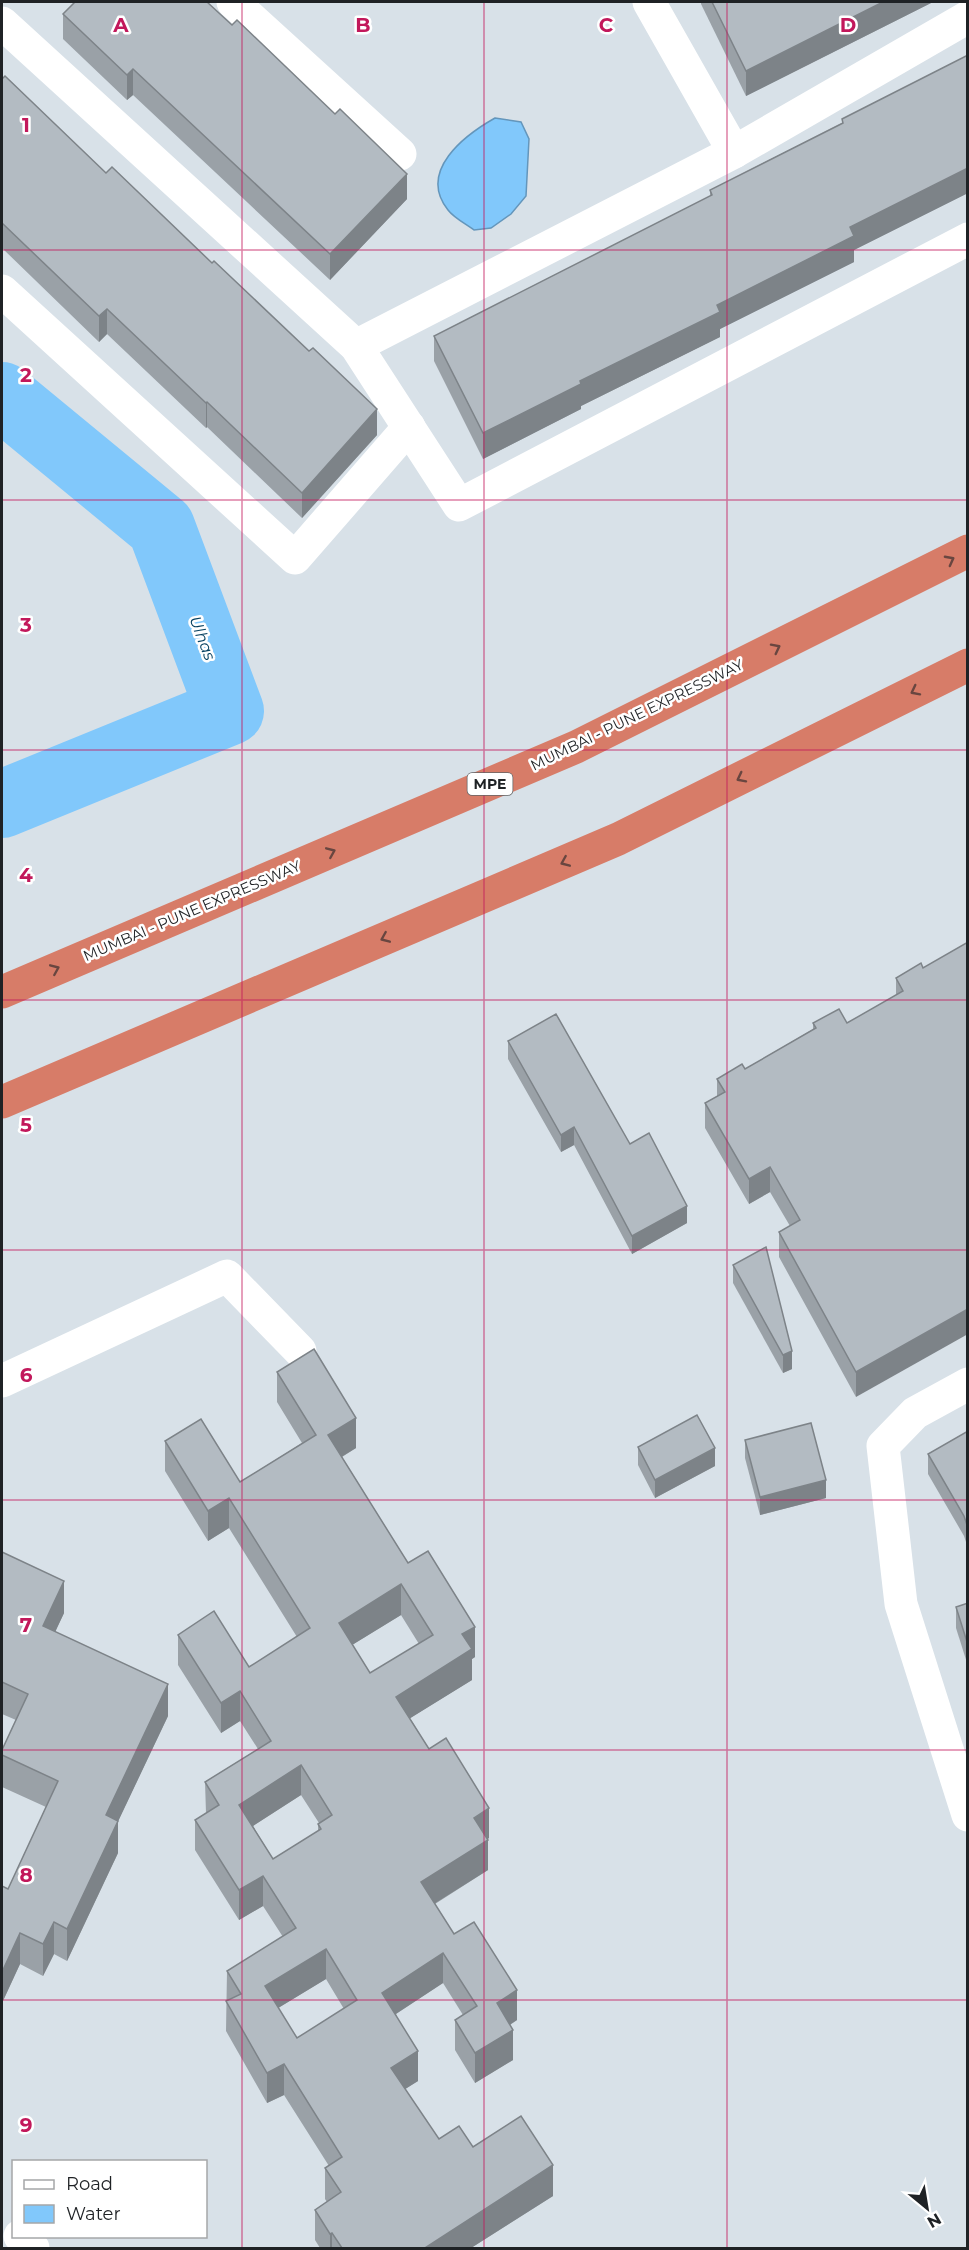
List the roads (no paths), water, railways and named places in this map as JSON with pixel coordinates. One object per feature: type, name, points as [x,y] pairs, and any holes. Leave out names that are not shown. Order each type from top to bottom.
[{"type":"highway","name":"MUMBAI - PUNE EXPRESSWAY","points":[[2,992],[576,747],[968,551]]},
{"type":"highway","points":[[2,1102],[618,839],[968,665]]},
{"type":"street","points":[[233,2],[400,154]]},
{"type":"street","points":[[649,2],[734,152]]},
{"type":"street","points":[[356,346],[734,152],[968,17]]},
{"type":"street","points":[[2,23],[356,346],[459,505],[968,239]]},
{"type":"street","points":[[2,291],[295,558],[409,427]]},
{"type":"street","points":[[2,1381],[227,1276],[300,1351]]},
{"type":"street","points":[[968,1384],[915,1413],[883,1446],[901,1604],[968,1815]]},
{"type":"water","points":[[495,118],[521,122],[529,139],[526,196],[511,214],[491,228],[474,230],[448,210],[440,196],[438,182],[441,168],[459,144]]},
{"type":"waterway","name":"Ulhas","points":[[2,396],[161,527],[230,711],[2,804]]}]
